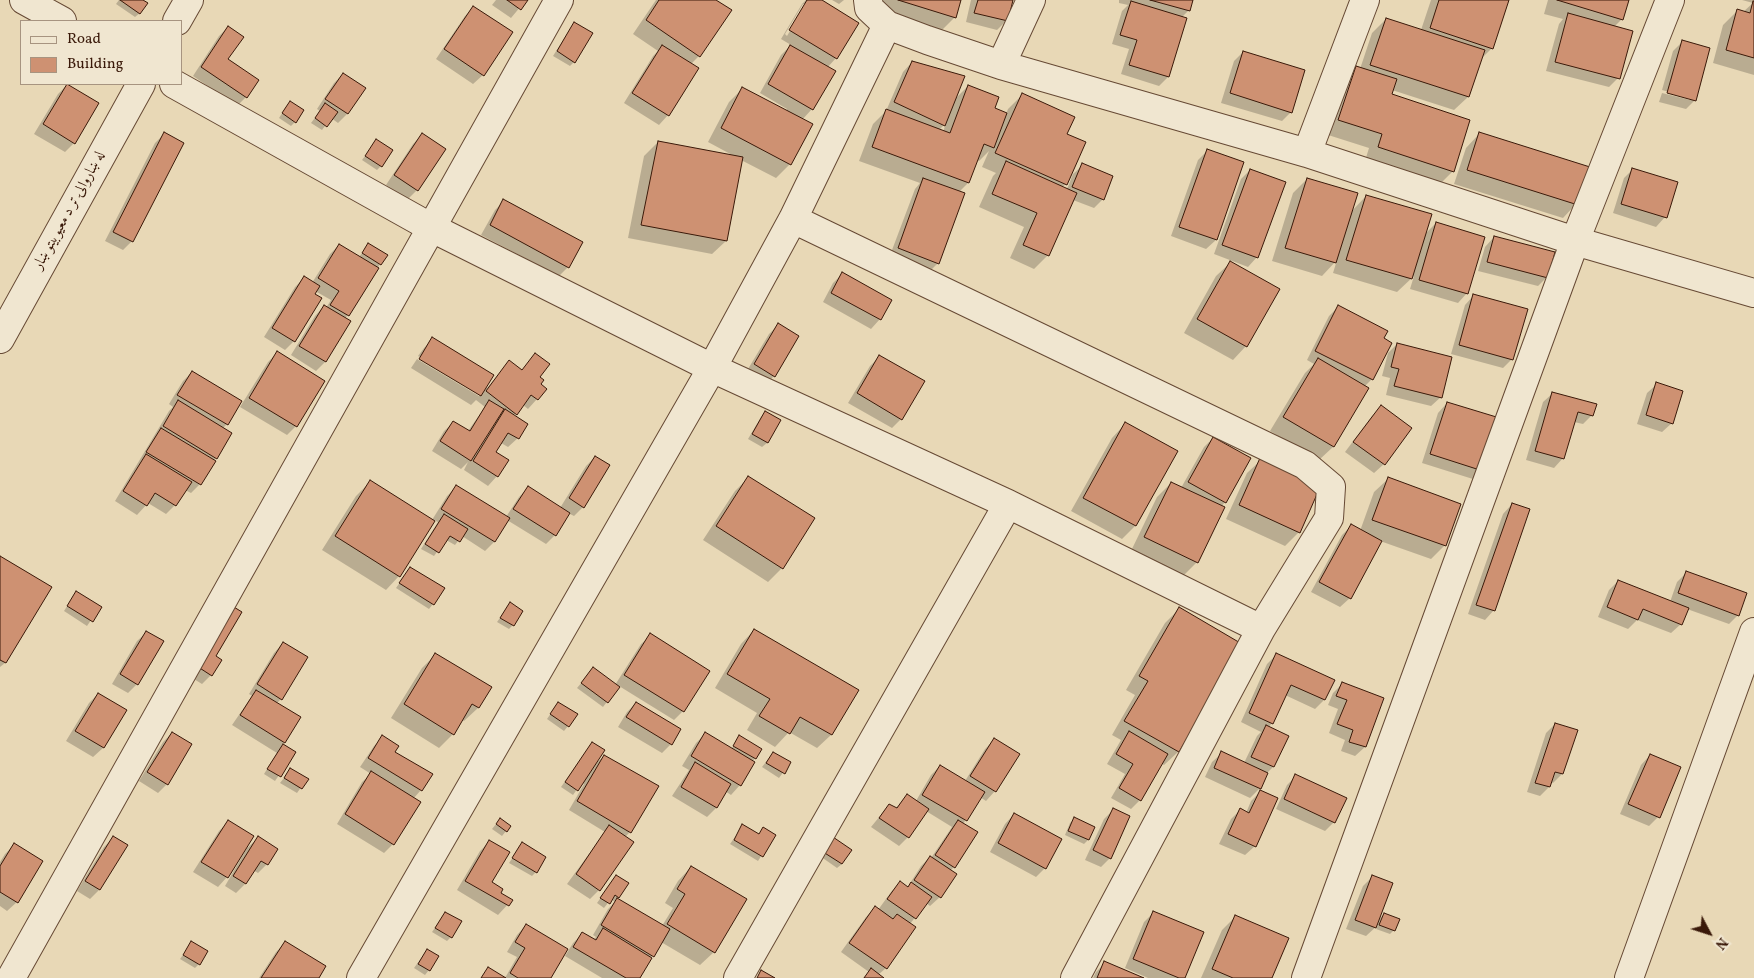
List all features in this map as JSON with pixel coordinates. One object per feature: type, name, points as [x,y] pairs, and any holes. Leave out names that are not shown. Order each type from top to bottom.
[{"type":"street","points":[[24,0],[60,20]]},
{"type":"street","points":[[178,20],[189,0]]},
{"type":"street","points":[[11,978],[560,0]]},
{"type":"street","points":[[868,0],[869,8],[886,26],[1001,64],[1306,154],[1575,241],[1754,293]]},
{"type":"street","points":[[1001,64],[1031,0]]},
{"type":"street","points":[[1306,154],[1365,0]]},
{"type":"street","points":[[1306,978],[1575,241],[1670,0]]},
{"type":"street","points":[[360,978],[712,368],[793,219],[886,26]]},
{"type":"street","name":"له ښاروالۍ تر د معیوبیتو ښار","points":[[0,339],[140,85]]},
{"type":"street","points":[[176,85],[432,228],[712,368],[1008,504],[1261,629]]},
{"type":"street","points":[[793,219],[1305,465],[1330,487],[1329,518],[1261,629],[1074,978]]},
{"type":"street","points":[[738,978],[1008,504]]},
{"type":"street","points":[[1629,978],[1754,632]]},
{"type":"building","points":[[120,0],[143,0],[148,3],[140,14]]},
{"type":"building","points":[[507,0],[528,0],[521,10]]},
{"type":"building","points":[[659,0],[716,0],[732,10],[700,57],[646,20]]},
{"type":"building","points":[[807,0],[822,0],[859,23],[837,59],[789,30]]},
{"type":"building","points":[[898,0],[961,0],[956,18]]},
{"type":"building","points":[[978,0],[1013,0],[1008,21],[974,13]]},
{"type":"building","points":[[1150,0],[1193,0],[1190,11]]},
{"type":"building","points":[[1439,0],[1509,0],[1493,49],[1430,28]]},
{"type":"building","points":[[1557,0],[1629,0],[1623,20]]},
{"type":"building","points":[[1131,1],[1187,18],[1169,77],[1129,65],[1137,40],[1120,35]]},
{"type":"building","points":[[1753,1],[1754,58],[1726,50],[1737,9],[1750,13]]},
{"type":"building","points":[[473,6],[513,32],[484,76],[444,49]]},
{"type":"building","points":[[1568,13],[1633,31],[1620,79],[1555,62]]},
{"type":"building","points":[[1386,18],[1485,50],[1469,97],[1370,65]]},
{"type":"building","points":[[574,22],[593,33],[575,63],[557,51]]},
{"type":"building","points":[[228,26],[244,37],[228,59],[259,80],[247,98],[201,67]]},
{"type":"building","points":[[1682,40],[1710,48],[1696,101],[1667,93]]},
{"type":"building","points":[[662,45],[699,68],[669,116],[632,93]]},
{"type":"building","points":[[790,45],[836,71],[813,110],[768,84]]},
{"type":"building","points":[[1243,51],[1305,70],[1292,113],[1230,93]]},
{"type":"building","points":[[912,61],[965,76],[945,126],[894,102]]},
{"type":"building","points":[[1356,66],[1397,79],[1392,94],[1470,120],[1454,172],[1378,147],[1382,134],[1338,120]]},
{"type":"building","points":[[343,73],[366,88],[348,114],[325,99]]},
{"type":"building","points":[[66,85],[99,103],[75,144],[43,124]]},
{"type":"building","points":[[968,85],[999,97],[995,108],[1007,113],[994,148],[984,144],[969,183],[872,147],[886,109],[950,133]]},
{"type":"building","points":[[742,87],[813,124],[791,165],[721,128]]},
{"type":"building","points":[[1022,93],[1075,117],[1067,134],[1086,142],[1067,185],[995,153]]},
{"type":"building","points":[[290,101],[304,110],[296,123],[282,113]]},
{"type":"building","points":[[325,103],[338,112],[327,127],[315,118]]},
{"type":"building","points":[[164,132],[184,143],[133,242],[113,232]]},
{"type":"building","points":[[1479,132],[1590,167],[1578,205],[1467,170]]},
{"type":"building","points":[[422,133],[446,149],[418,191],[394,175]]},
{"type":"building","points":[[376,139],[393,150],[382,167],[365,156]]},
{"type":"building","points":[[658,141],[743,157],[727,241],[641,225]]},
{"type":"building","points":[[1207,149],[1244,162],[1217,240],[1179,227]]},
{"type":"building","points":[[1006,161],[1077,193],[1049,256],[1023,245],[1037,213],[992,194]]},
{"type":"building","points":[[1082,163],[1113,176],[1104,200],[1072,187]]},
{"type":"building","points":[[1632,168],[1678,182],[1667,218],[1621,204]]},
{"type":"building","points":[[1250,169],[1286,182],[1258,258],[1222,245]]},
{"type":"building","points":[[923,178],[965,193],[939,264],[898,248]]},
{"type":"building","points":[[1307,178],[1358,193],[1336,263],[1285,248]]},
{"type":"building","points":[[1366,195],[1432,214],[1412,279],[1346,260]]},
{"type":"building","points":[[503,199],[583,242],[569,268],[490,225]]},
{"type":"building","points":[[1436,222],[1485,237],[1468,294],[1419,280]]},
{"type":"building","points":[[1494,236],[1555,252],[1548,278],[1487,262]]},
{"type":"building","points":[[368,243],[388,255],[381,265],[362,253]]},
{"type":"building","points":[[339,244],[379,268],[349,316],[330,305],[339,291],[318,278]]},
{"type":"building","points":[[1230,261],[1280,289],[1247,347],[1197,319]]},
{"type":"building","points":[[842,272],[892,300],[881,320],[831,293]]},
{"type":"building","points":[[304,276],[320,286],[315,294],[322,298],[295,342],[272,328]]},
{"type":"building","points":[[1473,294],[1528,309],[1513,360],[1459,345]]},
{"type":"building","points":[[324,305],[351,321],[326,362],[299,346]]},
{"type":"building","points":[[1338,305],[1388,331],[1384,338],[1392,343],[1373,380],[1315,351]]},
{"type":"building","points":[[778,323],[799,336],[775,377],[754,364]]},
{"type":"building","points":[[432,337],[494,375],[481,396],[419,359]]},
{"type":"building","points":[[1397,343],[1452,357],[1442,398],[1394,386],[1399,369],[1391,367]]},
{"type":"building","points":[[277,351],[325,381],[297,427],[249,398]]},
{"type":"building","points":[[535,353],[550,364],[540,377],[544,380],[541,384],[547,389],[538,400],[531,395],[517,415],[486,391],[509,360],[522,370]]},
{"type":"building","points":[[879,355],[925,381],[902,420],[857,393]]},
{"type":"building","points":[[1318,358],[1369,388],[1334,447],[1283,417]]},
{"type":"building","points":[[192,371],[242,401],[228,425],[177,395]]},
{"type":"building","points":[[1656,382],[1683,391],[1673,424],[1646,415]]},
{"type":"building","points":[[1552,392],[1597,404],[1593,416],[1578,412],[1564,459],[1535,451]]},
{"type":"building","points":[[178,400],[232,433],[217,459],[163,426]]},
{"type":"building","points":[[489,400],[504,409],[471,461],[440,441],[453,421],[470,431]]},
{"type":"building","points":[[1447,402],[1503,419],[1486,472],[1430,454]]},
{"type":"building","points":[[1381,405],[1412,428],[1385,465],[1353,442]]},
{"type":"building","points":[[505,409],[528,424],[519,439],[508,433],[496,452],[509,460],[498,477],[473,461]]},
{"type":"building","points":[[765,411],[781,420],[768,443],[752,434]]},
{"type":"building","points":[[1125,422],[1178,451],[1136,526],[1083,498]]},
{"type":"building","points":[[161,428],[216,461],[201,485],[146,452]]},
{"type":"building","points":[[1213,437],[1251,458],[1226,503],[1188,482]]},
{"type":"building","points":[[146,454],[192,482],[176,506],[155,493],[147,506],[123,491]]},
{"type":"building","points":[[595,456],[610,465],[584,508],[569,498]]},
{"type":"building","points":[[1260,458],[1321,485],[1300,533],[1239,505]]},
{"type":"building","points":[[748,476],[815,518],[783,569],[716,526]]},
{"type":"building","points":[[1388,477],[1461,504],[1446,546],[1372,520]]},
{"type":"building","points":[[370,480],[435,521],[400,577],[335,536]]},
{"type":"building","points":[[1171,482],[1225,507],[1198,563],[1144,537]]},
{"type":"building","points":[[456,485],[510,518],[495,542],[441,509]]},
{"type":"building","points":[[528,486],[570,513],[556,536],[513,509]]},
{"type":"building","points":[[1512,503],[1530,509],[1495,611],[1476,605]]},
{"type":"building","points":[[444,514],[468,529],[460,542],[450,536],[439,553],[425,544]]},
{"type":"building","points":[[1351,524],[1382,541],[1351,599],[1319,582]]},
{"type":"building","points":[[0,556],[52,587],[6,663],[0,660]]},
{"type":"building","points":[[410,567],[445,588],[434,605],[399,583]]},
{"type":"building","points":[[1686,571],[1747,593],[1739,616],[1678,593]]},
{"type":"building","points":[[1618,580],[1689,608],[1682,625],[1643,609],[1638,620],[1607,607]]},
{"type":"building","points":[[76,591],[102,607],[93,622],[67,606]]},
{"type":"building","points":[[510,602],[523,611],[514,626],[500,618]]},
{"type":"building","points":[[229,604],[242,612],[216,656],[222,660],[212,676],[192,663]]},
{"type":"building","points":[[1179,607],[1242,644],[1179,752],[1124,721],[1148,681],[1139,676]]},
{"type":"building","points":[[754,629],[859,690],[832,735],[800,717],[790,734],[759,716],[770,699],[727,674]]},
{"type":"building","points":[[146,631],[164,641],[138,685],[120,674]]},
{"type":"building","points":[[650,633],[710,671],[684,712],[624,675]]},
{"type":"building","points":[[283,642],[308,657],[282,700],[257,684]]},
{"type":"building","points":[[435,653],[492,687],[479,708],[472,704],[454,735],[404,704]]},
{"type":"building","points":[[1276,653],[1335,680],[1325,700],[1291,685],[1273,724],[1249,713]]},
{"type":"building","points":[[593,667],[620,687],[608,703],[581,683]]},
{"type":"building","points":[[1342,682],[1384,698],[1366,747],[1349,742],[1353,730],[1337,724],[1347,700],[1336,696]]},
{"type":"building","points":[[256,690],[301,717],[285,743],[240,715]]},
{"type":"building","points":[[98,693],[127,710],[104,748],[75,731]]},
{"type":"building","points":[[558,702],[578,714],[569,727],[550,714]]},
{"type":"building","points":[[636,702],[681,729],[672,745],[626,717]]},
{"type":"building","points":[[1555,723],[1578,730],[1563,774],[1555,772],[1550,787],[1535,783]]},
{"type":"building","points":[[1266,725],[1289,736],[1274,767],[1251,757]]},
{"type":"building","points":[[1129,731],[1168,754],[1141,801],[1119,788],[1133,764],[1116,754]]},
{"type":"building","points":[[172,732],[192,744],[168,785],[147,772]]},
{"type":"building","points":[[705,732],[755,762],[741,786],[691,756]]},
{"type":"building","points":[[382,735],[399,746],[395,752],[433,774],[422,791],[368,758]]},
{"type":"building","points":[[739,735],[762,749],[756,759],[733,746]]},
{"type":"building","points":[[994,738],[1020,754],[996,792],[970,776]]},
{"type":"building","points":[[592,742],[605,750],[578,791],[565,782]]},
{"type":"building","points":[[283,744],[296,752],[281,777],[267,769]]},
{"type":"building","points":[[1221,751],[1268,773],[1261,789],[1214,768]]},
{"type":"building","points":[[773,752],[791,762],[785,774],[766,763]]},
{"type":"building","points":[[1650,754],[1681,767],[1660,818],[1628,804]]},
{"type":"building","points":[[604,755],[659,786],[631,833],[577,801]]},
{"type":"building","points":[[695,762],[731,784],[717,808],[681,787]]},
{"type":"building","points":[[940,765],[985,792],[967,821],[922,795]]},
{"type":"building","points":[[290,768],[309,779],[302,789],[284,778]]},
{"type":"building","points":[[371,771],[421,802],[394,845],[345,814]]},
{"type":"building","points":[[1295,774],[1347,798],[1335,823],[1284,799]]},
{"type":"building","points":[[1260,790],[1278,798],[1256,847],[1228,834],[1240,808],[1249,813]]},
{"type":"building","points":[[907,794],[929,809],[909,838],[879,818],[889,804],[897,808]]},
{"type":"building","points":[[1113,808],[1130,816],[1111,859],[1093,850]]},
{"type":"building","points":[[1014,813],[1062,839],[1046,869],[998,843]]},
{"type":"building","points":[[1074,817],[1095,827],[1089,840],[1068,831]]},
{"type":"building","points":[[500,818],[511,826],[507,832],[496,824]]},
{"type":"building","points":[[228,820],[254,836],[228,878],[201,862]]},
{"type":"building","points":[[958,820],[978,832],[955,868],[935,855]]},
{"type":"building","points":[[742,824],[759,834],[763,827],[776,835],[763,857],[734,840]]},
{"type":"building","points":[[609,825],[634,842],[600,891],[576,874]]},
{"type":"building","points":[[830,835],[852,850],[842,864],[820,850]]},
{"type":"building","points":[[113,836],[128,845],[100,890],[85,881]]},
{"type":"building","points":[[258,836],[278,849],[268,865],[261,861],[246,884],[233,876]]},
{"type":"building","points":[[489,840],[510,852],[492,882],[503,889],[501,893],[513,900],[509,906],[465,881]]},
{"type":"building","points":[[522,842],[546,857],[537,873],[512,858]]},
{"type":"building","points":[[14,843],[43,861],[18,903],[0,892],[0,866]]},
{"type":"building","points":[[930,856],[957,874],[941,898],[914,880]]},
{"type":"building","points":[[691,866],[747,899],[715,953],[667,924],[685,894],[677,889]]},
{"type":"building","points":[[616,875],[629,883],[619,898],[615,895],[610,904],[600,898]]},
{"type":"building","points":[[1372,875],[1393,883],[1376,928],[1355,920]]},
{"type":"building","points":[[900,881],[908,887],[911,882],[932,897],[916,919],[887,899]]},
{"type":"building","points":[[617,898],[670,929],[654,957],[601,925]]},
{"type":"building","points":[[875,906],[893,919],[897,914],[916,927],[887,969],[849,943]]},
{"type":"building","points":[[1153,911],[1204,932],[1185,978],[1179,978],[1133,959]]},
{"type":"building","points":[[445,912],[462,921],[452,938],[435,928]]},
{"type":"building","points":[[1384,913],[1400,919],[1395,931],[1379,925]]},
{"type":"building","points":[[1235,915],[1289,938],[1272,978],[1233,978],[1212,969]]},
{"type":"building","points":[[526,924],[568,949],[551,978],[518,978],[510,973],[525,948],[515,942]]},
{"type":"building","points":[[603,928],[652,958],[640,978],[626,978],[573,947],[582,932],[596,940]]},
{"type":"building","points":[[191,941],[208,951],[200,965],[183,955]]},
{"type":"building","points":[[285,941],[326,966],[319,978],[261,978]]},
{"type":"building","points":[[427,949],[439,956],[430,971],[418,964]]},
{"type":"building","points":[[1104,961],[1144,978],[1097,978]]},
{"type":"building","points":[[488,967],[506,978],[481,978]]},
{"type":"building","points":[[871,968],[884,978],[864,978]]},
{"type":"building","points":[[761,970],[775,978],[757,978]]}]
